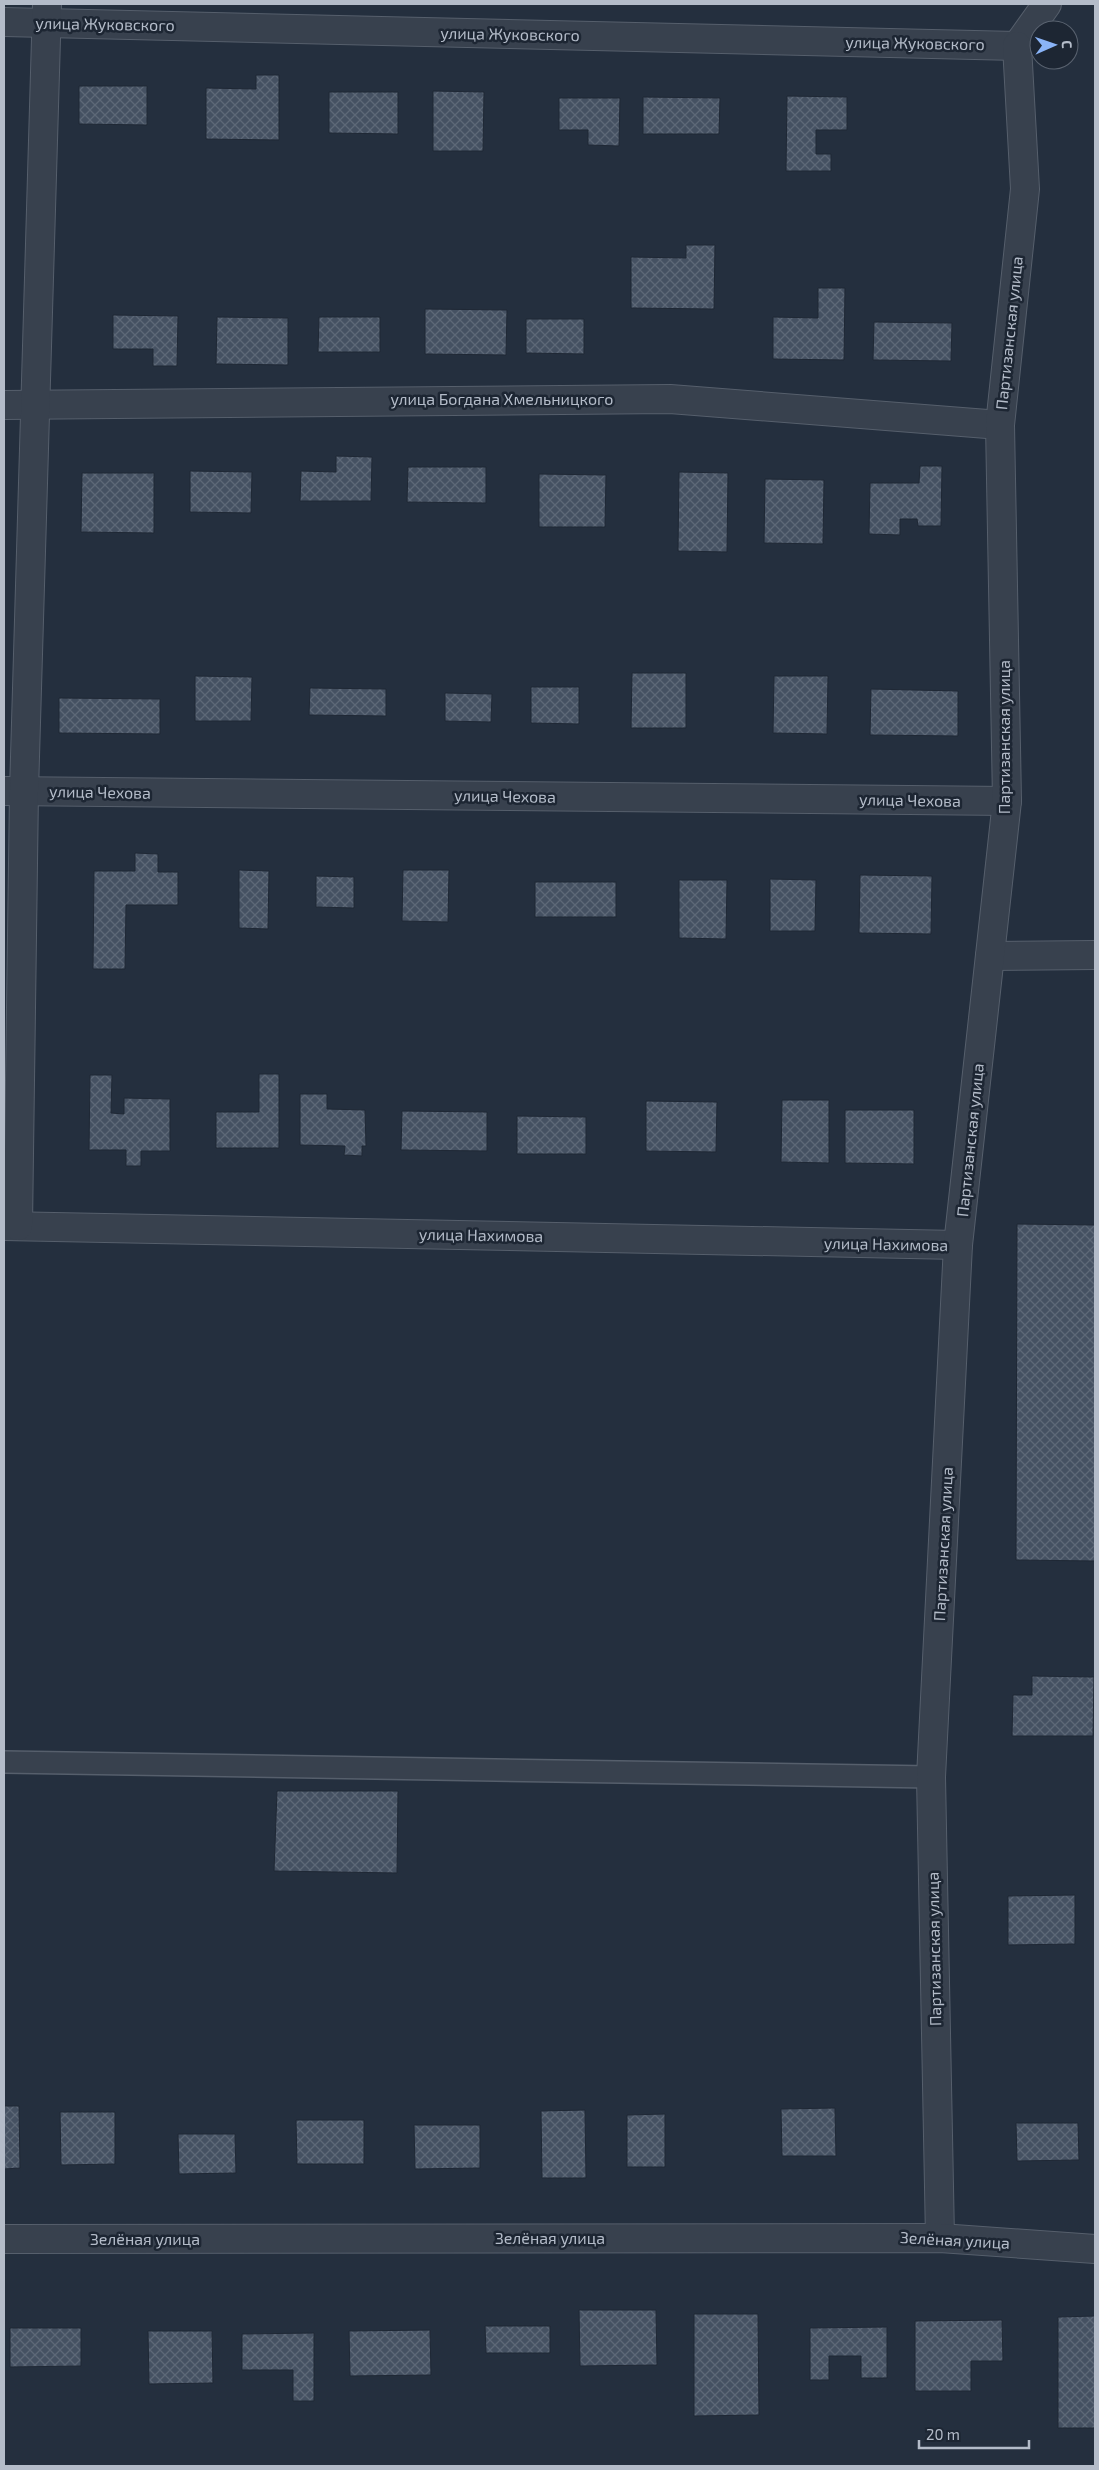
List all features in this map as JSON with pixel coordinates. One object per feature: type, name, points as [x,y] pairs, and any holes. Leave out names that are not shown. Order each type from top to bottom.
[{"type":"street","points":[[1017,46],[1048,4]]},
{"type":"street","points":[[11,1226],[14,791],[36,405],[46,13]]},
{"type":"street","name":"улица Жуковского","points":[[4,22],[46,13],[1017,46]]},
{"type":"street","name":"Партизанская улица","points":[[940,2238],[931,1777],[958,1245],[1007,801],[1000,425],[1025,189],[1017,46]]},
{"type":"street","name":"улица Богдана Хмельницкого","points":[[4,405],[359,400],[670,399],[1000,425]]},
{"type":"street","name":"улица Чехова","points":[[14,791],[1007,801]]},
{"type":"street","points":[[990,956],[1095,955]]},
{"type":"street","name":"улица Нахимова","points":[[11,1226],[958,1245]]},
{"type":"street","name":"Зелёная улица","points":[[4,2239],[940,2238],[1095,2249]]},
{"type":"lane","points":[[4,1762],[931,1777]]},
{"type":"building","points":[[256,75],[279,75],[279,140],[206,139],[206,88],[256,89]]},
{"type":"building","points":[[79,86],[147,86],[147,125],[79,124]]},
{"type":"building","points":[[433,91],[484,92],[483,151],[433,151]]},
{"type":"building","points":[[329,92],[398,92],[398,134],[329,133]]},
{"type":"building","points":[[787,96],[847,97],[847,130],[816,130],[816,154],[831,154],[831,171],[786,171]]},
{"type":"building","points":[[643,97],[720,98],[719,134],[643,134]]},
{"type":"building","points":[[559,98],[620,98],[619,146],[588,145],[588,130],[559,130]]},
{"type":"building","points":[[686,245],[715,245],[714,309],[631,308],[631,257],[686,258]]},
{"type":"building","points":[[818,288],[845,288],[844,360],[773,359],[773,317],[818,318]]},
{"type":"building","points":[[425,309],[507,310],[506,355],[425,354]]},
{"type":"building","points":[[113,315],[178,316],[177,366],[153,366],[153,349],[113,349]]},
{"type":"building","points":[[217,317],[288,318],[288,365],[216,364]]},
{"type":"building","points":[[319,317],[380,317],[380,352],[318,352]]},
{"type":"building","points":[[526,319],[584,319],[584,354],[526,353]]},
{"type":"building","points":[[874,322],[952,323],[951,361],[873,360]]},
{"type":"building","points":[[336,456],[372,457],[371,501],[300,501],[301,471],[336,472]]},
{"type":"building","points":[[920,466],[942,466],[941,526],[918,526],[917,519],[900,519],[900,535],[869,534],[870,483],[919,483]]},
{"type":"building","points":[[408,467],[486,467],[486,503],[407,502]]},
{"type":"building","points":[[190,471],[252,472],[251,513],[190,512]]},
{"type":"building","points":[[679,472],[728,473],[727,552],[678,551]]},
{"type":"building","points":[[82,473],[154,473],[154,533],[81,532]]},
{"type":"building","points":[[539,474],[606,475],[605,527],[539,527]]},
{"type":"building","points":[[765,479],[824,480],[823,544],[764,543]]},
{"type":"building","points":[[632,673],[686,673],[686,728],[631,728]]},
{"type":"building","points":[[195,676],[252,677],[251,721],[195,721]]},
{"type":"building","points":[[774,676],[828,676],[827,734],[773,733]]},
{"type":"building","points":[[531,687],[579,687],[579,724],[531,723]]},
{"type":"building","points":[[310,688],[386,689],[386,716],[309,715]]},
{"type":"building","points":[[871,689],[958,691],[958,736],[870,735]]},
{"type":"building","points":[[445,693],[492,694],[491,722],[445,721]]},
{"type":"building","points":[[59,698],[160,699],[160,734],[59,733]]},
{"type":"building","points":[[135,853],[158,854],[158,872],[178,872],[178,905],[126,905],[125,969],[93,969],[94,871],[135,871]]},
{"type":"building","points":[[239,870],[269,871],[268,929],[239,928]]},
{"type":"building","points":[[403,870],[449,870],[448,922],[402,921]]},
{"type":"building","points":[[860,875],[932,876],[931,934],[859,933]]},
{"type":"building","points":[[316,876],[354,877],[354,908],[316,907]]},
{"type":"building","points":[[770,879],[816,880],[815,931],[770,931]]},
{"type":"building","points":[[679,880],[727,880],[726,939],[679,938]]},
{"type":"building","points":[[535,882],[616,882],[616,917],[535,917]]},
{"type":"building","points":[[259,1074],[279,1074],[279,1148],[216,1148],[216,1112],[259,1112]]},
{"type":"building","points":[[90,1075],[112,1075],[111,1113],[124,1114],[124,1098],[170,1099],[170,1151],[141,1151],[141,1166],[126,1166],[126,1150],[89,1150]]},
{"type":"building","points":[[300,1094],[327,1094],[327,1109],[365,1110],[366,1146],[362,1146],[362,1156],[344,1155],[345,1146],[300,1145]]},
{"type":"building","points":[[782,1100],[829,1100],[829,1163],[781,1162]]},
{"type":"building","points":[[646,1101],[717,1102],[716,1152],[646,1151]]},
{"type":"building","points":[[845,1110],[914,1110],[914,1164],[845,1163]]},
{"type":"building","points":[[402,1111],[487,1112],[487,1151],[401,1150]]},
{"type":"building","points":[[517,1116],[586,1117],[586,1154],[517,1154]]},
{"type":"building","points":[[1017,1224],[1095,1225],[1095,1561],[1016,1560]]},
{"type":"building","points":[[1032,1676],[1094,1677],[1093,1736],[1012,1736],[1013,1695],[1032,1695]]},
{"type":"building","points":[[277,1791],[398,1791],[397,1873],[274,1871]]},
{"type":"building","points":[[1075,1895],[1075,1944],[1008,1945],[1008,1896]]},
{"type":"building","points":[[4,2106],[19,2106],[20,2168],[4,2169]]},
{"type":"building","points":[[835,2108],[836,2156],[782,2156],[781,2109]]},
{"type":"building","points":[[585,2110],[586,2178],[542,2178],[541,2111]]},
{"type":"building","points":[[60,2112],[115,2112],[115,2164],[61,2165]]},
{"type":"building","points":[[665,2114],[665,2167],[627,2167],[627,2115]]},
{"type":"building","points":[[296,2120],[364,2120],[364,2164],[297,2164]]},
{"type":"building","points":[[1016,2123],[1078,2123],[1079,2160],[1017,2161]]},
{"type":"building","points":[[414,2125],[480,2125],[480,2168],[415,2169]]},
{"type":"building","points":[[178,2134],[235,2134],[236,2173],[179,2174]]},
{"type":"building","points":[[579,2310],[656,2310],[657,2365],[580,2366]]},
{"type":"building","points":[[694,2314],[758,2314],[759,2415],[694,2416]]},
{"type":"building","points":[[1095,2316],[1095,2428],[1058,2428],[1058,2317]]},
{"type":"building","points":[[1002,2320],[1003,2361],[971,2361],[971,2391],[915,2391],[915,2321]]},
{"type":"building","points":[[485,2326],[550,2326],[550,2353],[486,2353]]},
{"type":"building","points":[[887,2327],[887,2378],[861,2378],[861,2356],[829,2356],[829,2380],[810,2380],[810,2328]]},
{"type":"building","points":[[10,2328],[81,2328],[81,2366],[10,2367]]},
{"type":"building","points":[[430,2330],[431,2375],[350,2376],[349,2331]]},
{"type":"building","points":[[148,2331],[212,2331],[213,2383],[149,2384]]},
{"type":"building","points":[[314,2333],[314,2401],[293,2401],[293,2370],[242,2370],[242,2334]]}]
